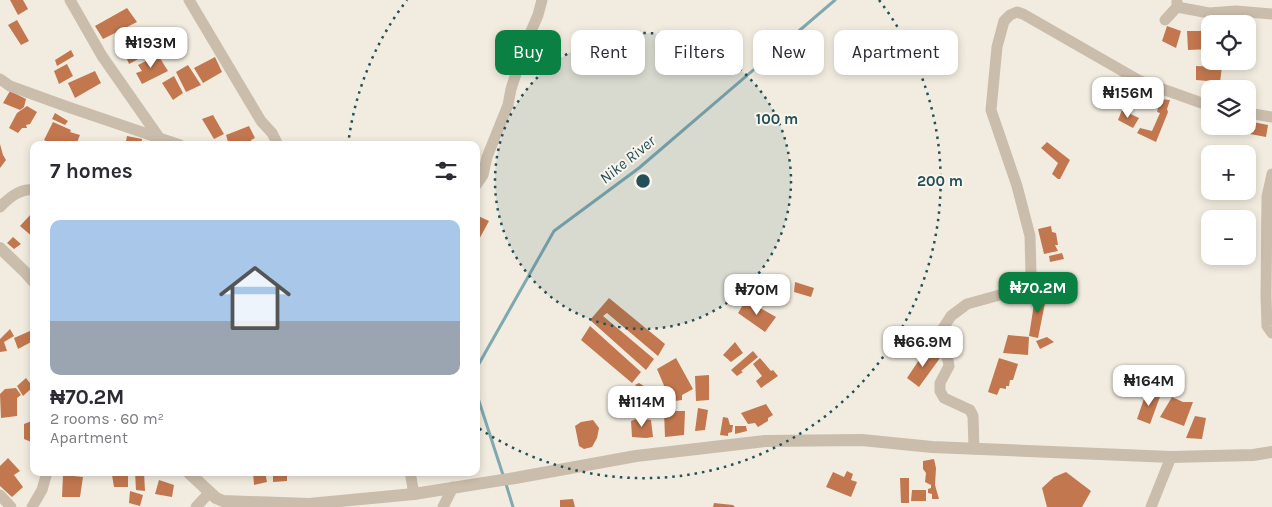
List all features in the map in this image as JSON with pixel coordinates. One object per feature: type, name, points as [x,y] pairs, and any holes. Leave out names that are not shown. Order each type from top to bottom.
[{"type":"street","points":[[70,0],[102,56],[158,136]]},
{"type":"street","points":[[189,0],[261,121],[272,133],[276,141]]},
{"type":"street","points":[[480,178],[508,105],[511,89],[542,0]]},
{"type":"street","points":[[1165,20],[1177,4],[1209,13],[1236,11],[1272,14]]},
{"type":"street","points":[[974,449],[973,416],[970,410],[944,398],[940,391],[940,383],[948,366],[948,360],[939,342],[940,333],[951,316],[967,304],[1007,293],[1026,284],[1031,274],[1030,236],[1017,186],[991,110],[997,47],[1004,21],[1010,15],[1017,12],[1024,14],[1140,81],[1201,103]]},
{"type":"street","points":[[0,79],[10,86],[170,141]]},
{"type":"street","points":[[1256,114],[1272,117]]},
{"type":"street","points":[[1272,174],[1267,197],[1266,296],[1267,326],[1272,333]]},
{"type":"street","points":[[0,208],[10,197],[30,189]]},
{"type":"street","points":[[0,248],[30,278]]},
{"type":"street","points":[[194,476],[209,493],[223,501],[309,504],[414,494],[636,456],[765,441],[862,440],[932,447],[1171,457],[1253,455],[1272,452]]},
{"type":"street","points":[[1152,507],[1171,457]]},
{"type":"street","points":[[32,507],[42,490],[46,476]]},
{"type":"street","points":[[411,476],[414,494]]},
{"type":"street","points":[[442,507],[453,487]]},
{"type":"street","points":[[196,507],[209,493]]},
{"type":"street","points":[[0,495],[12,507]]},
{"type":"building","points":[[10,0],[23,0],[28,9],[18,15]]},
{"type":"building","points":[[127,8],[137,22],[103,39],[95,26]]},
{"type":"building","points":[[17,20],[29,41],[21,45],[8,25]]},
{"type":"building","points":[[1167,26],[1181,31],[1176,48],[1162,41]]},
{"type":"building","points":[[142,28],[147,38],[121,51],[116,42]]},
{"type":"building","points":[[1187,31],[1201,31],[1201,49],[1188,50]]},
{"type":"building","points":[[147,43],[153,51],[129,64],[125,54]]},
{"type":"building","points":[[71,50],[74,56],[57,66],[55,60]]},
{"type":"building","points":[[158,55],[168,71],[142,84],[136,73],[142,71],[138,65]]},
{"type":"building","points":[[215,57],[222,72],[203,83],[194,68]]},
{"type":"building","points":[[67,64],[73,76],[59,84],[54,71]]},
{"type":"building","points":[[188,65],[201,85],[186,92],[176,72]]},
{"type":"building","points":[[1196,66],[1201,66],[1201,70],[1222,70],[1220,80],[1196,80]]},
{"type":"building","points":[[95,71],[101,83],[75,98],[68,83]]},
{"type":"building","points":[[174,76],[183,93],[173,100],[162,83]]},
{"type":"building","points":[[10,91],[26,99],[24,107],[20,110],[3,103]]},
{"type":"building","points":[[1160,99],[1170,100],[1168,112],[1156,142],[1137,133],[1140,128],[1152,131],[1160,113],[1157,112]]},
{"type":"building","points":[[27,106],[37,112],[30,124],[26,125],[27,128],[22,128],[18,133],[9,128],[17,113]]},
{"type":"building","points":[[1122,110],[1139,118],[1133,128],[1118,120]]},
{"type":"building","points":[[55,113],[68,121],[65,125],[52,119]]},
{"type":"building","points":[[213,115],[224,134],[214,139],[202,119]]},
{"type":"building","points":[[53,122],[71,130],[70,132],[80,135],[78,141],[44,140]]},
{"type":"building","points":[[1256,123],[1268,125],[1266,137],[1255,135]]},
{"type":"building","points":[[249,126],[255,138],[252,141],[228,141],[226,135]]},
{"type":"building","points":[[127,136],[142,139],[142,141],[126,141]]},
{"type":"building","points":[[1047,142],[1070,160],[1060,179],[1052,174],[1058,163],[1041,148]]},
{"type":"building","points":[[0,144],[6,160],[0,168]]},
{"type":"building","points":[[30,215],[30,235],[20,226]]},
{"type":"building","points":[[480,217],[489,221],[480,238]]},
{"type":"building","points":[[1051,226],[1052,232],[1056,233],[1058,245],[1055,245],[1058,251],[1044,254],[1038,229]]},
{"type":"building","points":[[13,237],[21,244],[14,249],[7,243]]},
{"type":"building","points":[[1062,253],[1064,259],[1050,262],[1049,256]]},
{"type":"building","points":[[795,282],[814,288],[811,297],[794,292]]},
{"type":"building","points":[[1036,291],[1047,293],[1038,338],[1029,336]]},
{"type":"building","points":[[609,298],[665,344],[658,356],[607,313],[603,316],[654,359],[646,370],[590,320]]},
{"type":"building","points":[[746,300],[776,317],[765,332],[738,313]]},
{"type":"building","points":[[590,326],[641,372],[632,383],[581,340]]},
{"type":"building","points":[[10,329],[14,336],[4,342],[7,351],[0,352],[0,339]]},
{"type":"building","points":[[30,331],[30,343],[18,349],[14,338]]},
{"type":"building","points":[[1008,335],[1029,337],[1028,355],[1003,353]]},
{"type":"building","points":[[1047,337],[1054,342],[1040,349],[1036,341]]},
{"type":"building","points":[[735,342],[743,353],[731,362],[723,355]]},
{"type":"building","points":[[927,348],[940,358],[919,387],[907,378]]},
{"type":"building","points":[[753,351],[758,357],[737,376],[731,370]]},
{"type":"building","points":[[676,358],[693,389],[682,395],[682,400],[675,401],[673,394],[668,395],[657,369]]},
{"type":"building","points":[[760,358],[778,376],[761,388],[756,381],[762,376],[753,364]]},
{"type":"building","points":[[999,358],[1018,364],[1009,386],[1006,386],[1006,389],[1000,388],[997,395],[988,392]]},
{"type":"building","points":[[709,375],[709,400],[696,401],[695,376]]},
{"type":"building","points":[[26,378],[30,383],[30,390],[23,396],[17,386]]},
{"type":"building","points":[[639,383],[652,391],[649,396],[635,385]]},
{"type":"building","points":[[16,388],[21,395],[17,398],[17,416],[1,418],[0,394],[5,389]]},
{"type":"building","points":[[1147,390],[1161,394],[1150,424],[1137,419]]},
{"type":"building","points":[[643,395],[660,407],[654,416],[638,408]]},
{"type":"building","points":[[1172,397],[1183,402],[1193,402],[1184,426],[1160,417]]},
{"type":"building","points":[[766,404],[773,415],[768,418],[768,421],[758,427],[755,423],[748,424],[741,413]]},
{"type":"building","points":[[698,408],[708,410],[705,430],[695,431]]},
{"type":"building","points":[[664,411],[685,411],[684,435],[665,437]]},
{"type":"building","points":[[1195,416],[1206,418],[1202,439],[1186,438]]},
{"type":"building","points":[[723,417],[728,418],[730,425],[733,425],[732,432],[728,433],[728,436],[720,435]]},
{"type":"building","points":[[639,418],[651,420],[653,437],[632,437],[631,421]]},
{"type":"building","points":[[593,420],[599,428],[597,438],[592,447],[584,449],[579,446],[575,426],[581,422]]},
{"type":"building","points":[[30,422],[30,441],[24,439],[24,424]]},
{"type":"building","points":[[735,426],[746,426],[747,431],[735,434]]},
{"type":"building","points":[[8,458],[20,471],[14,475],[23,487],[12,497],[0,486],[0,466]]},
{"type":"building","points":[[934,459],[936,468],[935,485],[939,499],[932,499],[932,494],[928,493],[931,485],[925,482],[926,473],[923,469],[923,461]]},
{"type":"building","points":[[847,471],[853,474],[851,480],[857,482],[851,497],[826,487],[833,472],[844,477]]},
{"type":"building","points":[[1066,472],[1091,491],[1082,507],[1047,507],[1042,488],[1054,477]]},
{"type":"building","points":[[63,476],[83,477],[80,497],[62,497]]},
{"type":"building","points":[[112,476],[128,476],[128,487],[114,487]]},
{"type":"building","points":[[135,476],[144,476],[145,491],[136,490]]},
{"type":"building","points":[[253,476],[266,476],[267,482],[254,485]]},
{"type":"building","points":[[273,476],[287,476],[287,481],[273,482]]},
{"type":"building","points":[[900,478],[909,478],[909,503],[901,503]]},
{"type":"building","points":[[159,480],[174,485],[172,497],[155,494]]},
{"type":"building","points":[[912,490],[926,490],[926,501],[911,501]]},
{"type":"building","points":[[130,491],[143,495],[140,506],[129,503]]},
{"type":"building","points":[[573,499],[575,507],[560,507],[560,500]]},
{"type":"building","points":[[714,503],[733,505],[735,507],[713,507]]},
{"type":"waterway","name":"Nike River","points":[[480,362],[554,231],[639,168],[835,0]]},
{"type":"waterway","name":"Nike River","points":[[480,404],[504,478]]},
{"type":"waterway","name":"Nike River","points":[[506,484],[513,507]]}]
